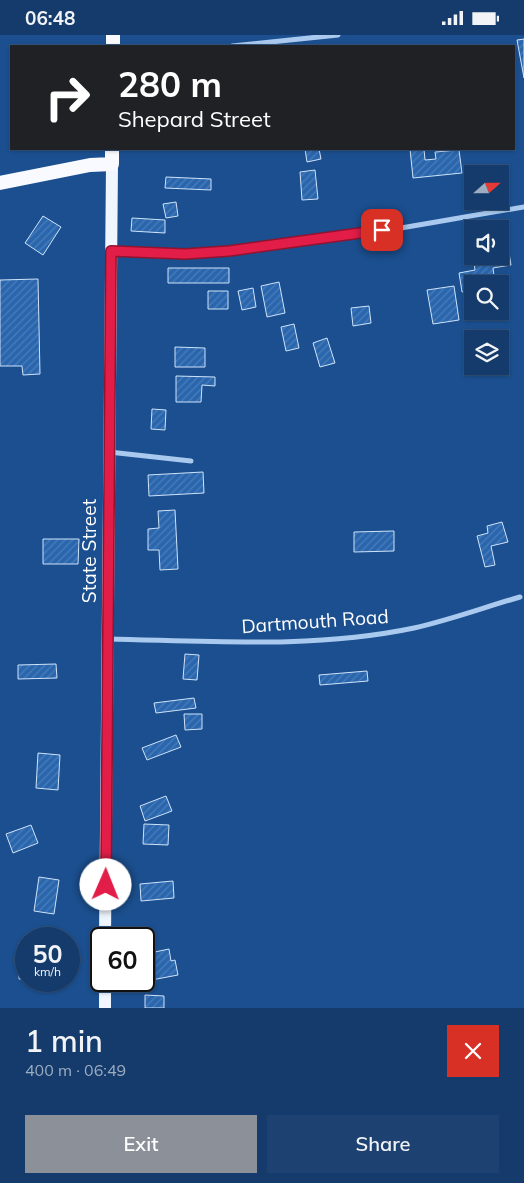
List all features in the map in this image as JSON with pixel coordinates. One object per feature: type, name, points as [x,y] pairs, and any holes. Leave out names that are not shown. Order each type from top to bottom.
[{"type":"highway","name":"State Street","points":[[112,150],[112,164]]},
{"type":"highway","points":[[0,183],[90,165],[112,164]]},
{"type":"main road","name":"State Street","points":[[105,927],[112,164]]},
{"type":"main road","points":[[104,1008],[105,992]]},
{"type":"street","points":[[242,45],[338,35]]},
{"type":"street","points":[[111,251],[185,254],[229,251],[346,236],[524,207]]},
{"type":"street","points":[[109,452],[191,461]]},
{"type":"street","name":"Dartmouth Road","points":[[107,639],[279,642],[362,636],[415,628],[520,597]]},
{"type":"building","points":[[524,39],[524,78],[517,40]]},
{"type":"building","points":[[305,150],[319,150],[321,159],[307,162]]},
{"type":"building","points":[[410,150],[424,150],[425,160],[436,159],[435,152],[459,150],[462,173],[413,178]]},
{"type":"building","points":[[315,170],[318,199],[302,200],[300,172]]},
{"type":"building","points":[[166,177],[211,179],[211,190],[165,188]]},
{"type":"building","points":[[176,202],[178,216],[166,218],[163,204]]},
{"type":"building","points":[[43,216],[61,227],[43,255],[25,243]]},
{"type":"building","points":[[132,218],[165,220],[165,233],[131,231]]},
{"type":"building","points":[[509,253],[511,265],[493,268],[494,275],[464,275],[464,292],[462,292],[459,273],[475,270],[474,265],[509,265]]},
{"type":"building","points":[[168,268],[229,268],[229,283],[168,283]]},
{"type":"building","points":[[38,279],[40,374],[23,375],[22,366],[0,366],[0,280]]},
{"type":"building","points":[[279,282],[285,313],[267,317],[261,286]]},
{"type":"building","points":[[454,286],[459,320],[433,324],[427,290]]},
{"type":"building","points":[[253,288],[256,307],[242,310],[238,291]]},
{"type":"building","points":[[208,291],[228,291],[228,309],[208,309]]},
{"type":"building","points":[[369,306],[371,323],[353,326],[351,308]]},
{"type":"building","points":[[294,324],[299,348],[286,351],[281,327]]},
{"type":"building","points":[[327,338],[335,363],[320,367],[313,343]]},
{"type":"building","points":[[175,347],[205,348],[205,367],[175,367]]},
{"type":"building","points":[[176,376],[215,377],[215,386],[202,385],[201,402],[176,402]]},
{"type":"building","points":[[152,409],[166,410],[165,430],[151,429]]},
{"type":"building","points":[[203,472],[204,493],[149,496],[148,475]]},
{"type":"building","points":[[175,510],[178,569],[160,570],[159,550],[148,550],[148,529],[159,528],[158,511]]},
{"type":"building","points":[[502,522],[508,542],[491,546],[495,565],[485,567],[477,536],[488,533],[487,526]]},
{"type":"building","points":[[394,531],[394,551],[354,552],[354,532]]},
{"type":"building","points":[[43,539],[79,539],[78,564],[43,564]]},
{"type":"building","points":[[185,654],[199,655],[197,680],[183,679]]},
{"type":"building","points":[[56,664],[57,678],[18,679],[18,665]]},
{"type":"building","points":[[367,671],[368,681],[320,685],[319,675]]},
{"type":"building","points":[[194,698],[196,708],[156,713],[154,703]]},
{"type":"building","points":[[184,714],[202,714],[202,729],[185,730]]},
{"type":"building","points":[[176,735],[181,747],[147,760],[142,748]]},
{"type":"building","points":[[38,753],[60,755],[58,790],[36,788]]},
{"type":"building","points":[[166,796],[172,811],[145,821],[140,806]]},
{"type":"building","points":[[144,824],[169,825],[168,845],[143,844]]},
{"type":"building","points":[[31,825],[38,843],[13,853],[6,834]]},
{"type":"building","points":[[39,877],[59,880],[54,914],[34,911]]},
{"type":"building","points":[[173,881],[174,898],[141,901],[140,884]]},
{"type":"building","points":[[169,949],[171,961],[175,960],[178,975],[155,979],[155,952]]},
{"type":"building","points":[[145,995],[164,996],[164,1008],[145,1008]]},
{"type":"route","points":[[106,885],[111,251],[185,254],[229,251],[382,230]]}]
